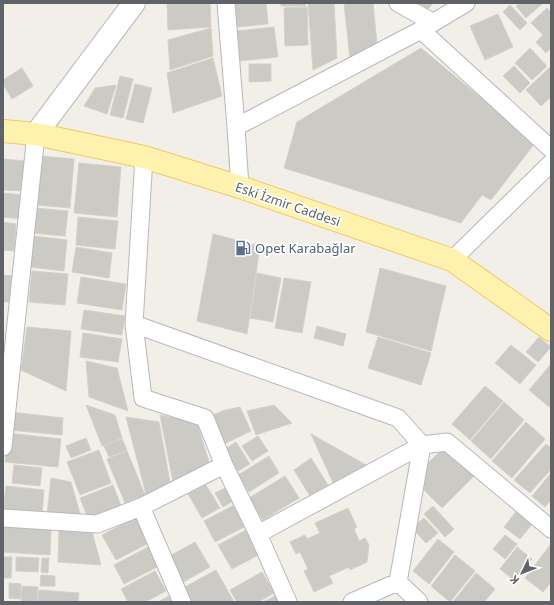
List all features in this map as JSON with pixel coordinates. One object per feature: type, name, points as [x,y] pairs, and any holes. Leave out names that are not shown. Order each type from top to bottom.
[{"type":"main road","name":"Eski İzmir Caddesi","points":[[3,131],[36,134],[144,157],[240,187],[452,260],[551,330]]},
{"type":"street","points":[[3,447],[36,134],[134,3]]},
{"type":"street","points":[[226,3],[240,187]]},
{"type":"street","points":[[398,3],[427,26],[551,149]]},
{"type":"street","points":[[236,127],[427,26],[466,3]]},
{"type":"street","points":[[144,157],[134,324],[143,398],[204,418],[224,465],[258,534],[288,602]]},
{"type":"street","points":[[452,260],[551,163]]},
{"type":"street","points":[[134,324],[398,418],[422,445]]},
{"type":"street","points":[[258,534],[422,445],[447,442],[551,529]]},
{"type":"street","points":[[398,582],[422,445]]},
{"type":"street","points":[[3,518],[97,524],[141,507],[224,465]]},
{"type":"street","points":[[141,507],[182,602]]},
{"type":"street","points":[[352,602],[398,582]]},
{"type":"street","points":[[398,582],[419,602]]},
{"type":"building","points":[[167,3],[210,3],[211,27],[168,30]]},
{"type":"building","points":[[266,3],[268,24],[237,27],[235,4]]},
{"type":"building","points":[[281,3],[305,3],[306,6],[281,6]]},
{"type":"building","points":[[308,3],[334,3],[337,58],[313,70]]},
{"type":"building","points":[[344,3],[373,3],[377,44],[350,59]]},
{"type":"building","points":[[419,3],[433,3],[428,9]]},
{"type":"building","points":[[520,3],[543,3],[526,18],[516,6]]},
{"type":"building","points":[[510,5],[527,23],[520,30],[503,12]]},
{"type":"building","points":[[307,7],[308,45],[285,46],[284,8]]},
{"type":"building","points":[[547,8],[551,13],[551,48],[546,53],[536,42],[543,35],[531,23]]},
{"type":"building","points":[[498,14],[513,47],[485,60],[470,26]]},
{"type":"building","points":[[274,27],[278,57],[240,61],[236,31]]},
{"type":"building","points":[[211,28],[213,56],[170,70],[168,40]]},
{"type":"building","points":[[421,48],[535,143],[491,200],[482,195],[461,223],[284,168],[297,122]]},
{"type":"building","points":[[530,48],[547,66],[532,80],[515,63]]},
{"type":"building","points":[[213,58],[222,96],[173,113],[167,73]]},
{"type":"building","points":[[249,64],[271,64],[271,81],[249,82]]},
{"type":"building","points":[[514,66],[530,83],[520,93],[503,76]]},
{"type":"building","points":[[551,66],[551,97],[541,106],[526,90]]},
{"type":"building","points":[[22,68],[33,86],[12,99],[3,84],[3,80]]},
{"type":"building","points":[[120,76],[133,79],[123,118],[110,115]]},
{"type":"building","points":[[135,84],[152,88],[143,123],[126,119]]},
{"type":"building","points":[[116,85],[107,114],[84,106],[95,88]]},
{"type":"building","points":[[41,156],[74,159],[70,208],[37,205]]},
{"type":"building","points":[[3,159],[25,161],[22,191],[3,190]]},
{"type":"building","points":[[79,163],[121,167],[117,217],[74,213]]},
{"type":"building","points":[[3,193],[24,195],[22,219],[3,217]]},
{"type":"building","points":[[36,208],[68,211],[65,236],[33,233]]},
{"type":"building","points":[[78,217],[118,221],[115,249],[76,245]]},
{"type":"building","points":[[3,222],[16,224],[14,251],[3,250]]},
{"type":"building","points":[[213,234],[260,246],[247,334],[197,321]]},
{"type":"building","points":[[33,236],[67,240],[64,271],[30,267]]},
{"type":"building","points":[[76,247],[112,253],[109,278],[72,272]]},
{"type":"building","points":[[380,268],[446,286],[431,351],[366,332]]},
{"type":"building","points":[[32,271],[68,274],[65,305],[29,302]]},
{"type":"building","points":[[257,273],[281,278],[273,322],[250,318]]},
{"type":"building","points":[[3,275],[13,276],[10,302],[3,302]]},
{"type":"building","points":[[81,277],[126,284],[122,310],[77,303]]},
{"type":"building","points":[[284,278],[311,282],[302,333],[275,328]]},
{"type":"building","points":[[84,310],[125,316],[122,335],[81,329]]},
{"type":"building","points":[[317,326],[346,334],[343,346],[314,338]]},
{"type":"building","points":[[27,327],[71,331],[66,391],[21,370]]},
{"type":"building","points":[[83,333],[122,339],[118,362],[80,357]]},
{"type":"building","points":[[378,337],[431,353],[421,385],[368,368]]},
{"type":"building","points":[[539,337],[551,347],[538,362],[526,352]]},
{"type":"building","points":[[511,345],[536,365],[520,384],[495,363]]},
{"type":"building","points":[[86,361],[117,368],[128,411],[89,397]]},
{"type":"building","points":[[551,364],[551,405],[549,407],[529,390]]},
{"type":"building","points":[[485,386],[503,401],[470,440],[452,424]]},
{"type":"building","points":[[504,402],[524,420],[491,459],[471,441]]},
{"type":"building","points":[[86,405],[115,415],[122,438],[102,446]]},
{"type":"building","points":[[274,405],[292,423],[256,435],[247,411]]},
{"type":"building","points":[[240,407],[251,431],[224,444],[211,416],[222,411]]},
{"type":"building","points":[[11,412],[63,418],[62,435],[9,430]]},
{"type":"building","points":[[160,415],[197,423],[210,465],[173,482]]},
{"type":"building","points":[[126,417],[159,422],[170,482],[146,494]]},
{"type":"building","points":[[526,422],[545,439],[512,478],[492,461]]},
{"type":"building","points":[[8,433],[61,439],[58,467],[5,462]]},
{"type":"building","points":[[311,434],[368,466],[335,487]]},
{"type":"building","points":[[258,436],[268,451],[252,461],[242,446]]},
{"type":"building","points":[[86,438],[91,450],[71,458],[66,446]]},
{"type":"building","points":[[122,439],[127,450],[109,457],[104,446]]},
{"type":"building","points":[[236,442],[250,464],[238,471],[224,450]]},
{"type":"building","points":[[546,444],[551,448],[551,469],[530,493],[514,480]]},
{"type":"building","points":[[446,446],[475,475],[442,508],[424,490],[428,463]]},
{"type":"building","points":[[99,450],[111,483],[80,495],[67,462]]},
{"type":"building","points":[[127,451],[145,495],[125,503],[107,459]]},
{"type":"building","points":[[269,456],[279,473],[249,492],[238,475]]},
{"type":"building","points":[[311,458],[328,485],[310,496],[294,470]]},
{"type":"building","points":[[14,465],[42,468],[40,486],[12,483]]},
{"type":"building","points":[[551,473],[551,500],[545,507],[532,496]]},
{"type":"building","points":[[285,476],[299,498],[263,520],[249,498]]},
{"type":"building","points":[[51,478],[71,482],[81,517],[47,515]]},
{"type":"building","points":[[113,485],[121,506],[88,518],[80,498]]},
{"type":"building","points":[[206,485],[220,508],[202,518],[188,494]]},
{"type":"building","points":[[6,486],[44,490],[42,517],[3,513]]},
{"type":"building","points":[[225,488],[233,501],[223,507],[215,493]]},
{"type":"building","points":[[234,505],[246,526],[215,542],[204,521]]},
{"type":"building","points":[[433,506],[454,529],[445,537],[424,514]]},
{"type":"building","points":[[348,508],[357,527],[354,529],[359,541],[365,538],[369,545],[367,562],[350,570],[349,567],[329,576],[333,583],[314,592],[304,571],[308,569],[300,552],[296,554],[290,542],[305,535],[307,539],[320,533],[315,523]]},
{"type":"building","points":[[517,510],[533,523],[520,539],[504,527]]},
{"type":"building","points":[[136,517],[149,543],[116,560],[102,535]]},
{"type":"building","points":[[424,518],[438,533],[426,543],[412,528]]},
{"type":"building","points":[[4,526],[51,530],[50,555],[3,552]]},
{"type":"building","points":[[248,529],[262,553],[232,569],[218,545]]},
{"type":"building","points":[[59,530],[92,532],[101,565],[58,562]]},
{"type":"building","points":[[505,535],[517,544],[505,559],[493,549]]},
{"type":"building","points":[[438,539],[454,552],[429,584],[413,571]]},
{"type":"building","points":[[195,542],[210,567],[180,584],[166,558]]},
{"type":"building","points":[[551,544],[551,582],[543,592],[525,578]]},
{"type":"building","points":[[150,546],[161,565],[124,584],[114,565]]},
{"type":"building","points":[[517,547],[532,559],[515,581],[500,569]]},
{"type":"building","points":[[455,555],[475,571],[450,602],[431,586]]},
{"type":"building","points":[[3,557],[12,557],[11,578],[3,578]]},
{"type":"building","points":[[16,557],[39,558],[38,572],[16,571]]},
{"type":"building","points":[[42,558],[49,558],[48,573],[41,572]]},
{"type":"building","points":[[216,570],[234,602],[191,602],[183,588]]},
{"type":"building","points":[[155,571],[166,591],[145,602],[128,602],[121,589]]},
{"type":"building","points":[[262,572],[274,593],[258,602],[237,602],[230,590]]},
{"type":"building","points":[[476,573],[495,589],[484,602],[453,602]]},
{"type":"building","points":[[41,575],[55,576],[55,586],[40,586]]},
{"type":"building","points":[[9,583],[21,584],[20,599],[9,598]]},
{"type":"building","points":[[22,586],[38,587],[37,602],[21,602]]},
{"type":"building","points":[[39,590],[79,593],[78,602],[38,602]]},
{"type":"building","points":[[277,595],[281,602],[263,602]]},
{"type":"building","points":[[169,596],[172,602],[158,602]]},
{"type":"place","name":"Opet Karabağlar","points":[[243,248]]}]
